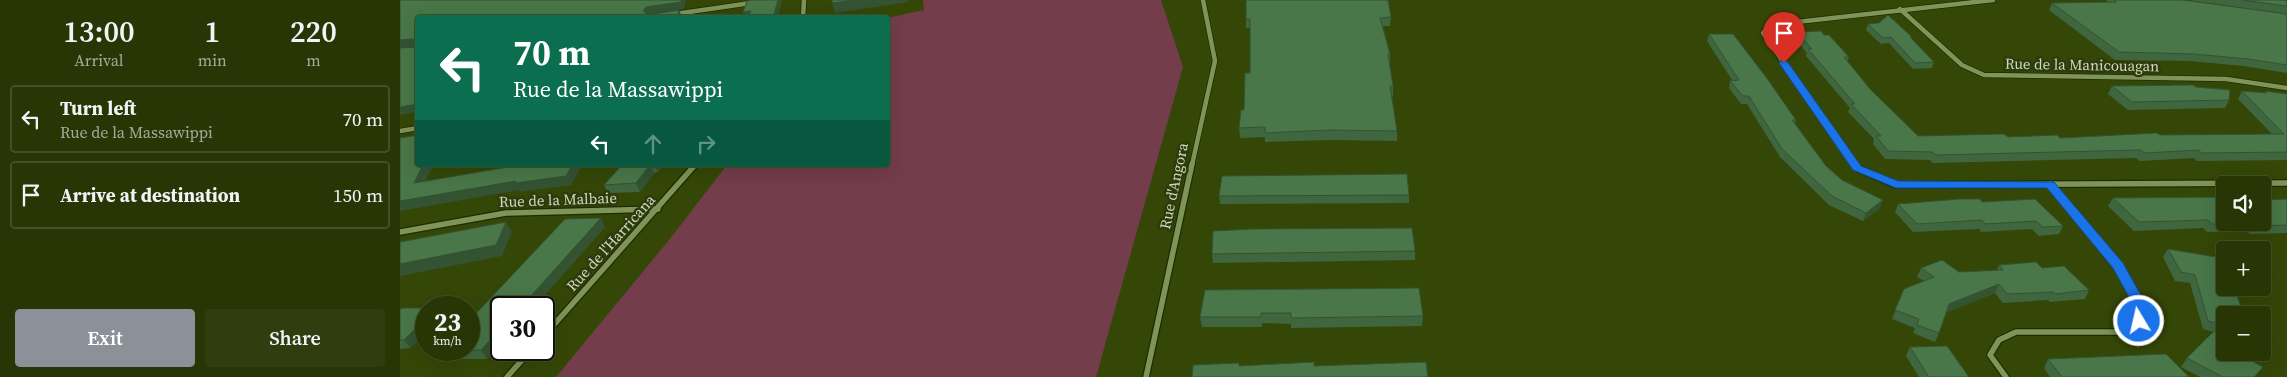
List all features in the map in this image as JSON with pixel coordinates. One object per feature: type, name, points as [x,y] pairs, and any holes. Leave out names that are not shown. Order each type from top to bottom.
[{"type":"street","points":[[803,15],[804,0]]},
{"type":"street","name":"Rue d'Angora","points":[[1146,377],[1215,61],[1204,0]]},
{"type":"street","points":[[1993,0],[1779,24],[1768,28],[1762,33],[1857,168],[1896,184],[2287,183]]},
{"type":"street","points":[[669,15],[753,2]]},
{"type":"street","name":"Rue de la Manicouagan","points":[[1900,9],[1962,65],[1984,75],[2226,79],[2287,88]]},
{"type":"street","points":[[400,131],[415,128]]},
{"type":"street","name":"Rue de l'Harricana","points":[[555,324],[693,167]]},
{"type":"street","points":[[2006,377],[1990,355],[1999,340],[2016,332],[2127,332],[2139,321],[2141,308],[2119,266],[2050,184]]},
{"type":"street","name":"Rue de la Malbaie","points":[[400,232],[506,213],[658,209]]},
{"type":"street","points":[[507,377],[521,361]]},
{"type":"shaded area","points":[[923,0],[1161,0],[1183,67],[1096,377],[556,377],[669,240],[725,167],[890,167],[890,17],[924,10]]},
{"type":"building","points":[[400,0],[682,0],[681,2],[646,7],[643,10],[647,15],[415,15],[415,40],[400,40]]},
{"type":"building","points":[[778,0],[774,15],[749,15],[751,11],[743,12],[747,1]]},
{"type":"building","points":[[832,0],[856,0],[832,3]]},
{"type":"building","points":[[1246,0],[1388,0],[1391,17],[1380,18],[1390,54],[1388,54],[1393,86],[1390,86],[1397,131],[1330,130],[1265,133],[1265,127],[1239,128],[1241,110],[1244,110],[1245,73],[1250,73],[1250,19],[1246,19]]},
{"type":"building","points":[[2115,0],[2183,0],[2287,14],[2287,65],[2194,54],[2119,52],[2052,3],[2116,2]]},
{"type":"building","points":[[2242,0],[2285,0],[2287,6]]},
{"type":"building","points":[[679,10],[678,15],[647,15]]},
{"type":"building","points":[[1888,15],[1912,37],[1910,37],[1934,62],[1915,63],[1891,37],[1883,38],[1868,24],[1879,23]]},
{"type":"building","points":[[1821,31],[1824,35],[1829,35],[1849,57],[1844,57],[1870,89],[1918,136],[2004,134],[2008,137],[2057,135],[2060,138],[2157,133],[2160,135],[2284,134],[2242,91],[2267,93],[2265,91],[2287,94],[2287,152],[2202,153],[2198,150],[2145,153],[2140,150],[1936,155],[1933,152],[1888,151],[1876,136],[1881,136],[1851,104],[1855,104],[1808,49],[1812,49],[1797,32]]},
{"type":"building","points":[[1709,34],[1733,34],[1766,77],[1796,120],[1792,120],[1826,166],[1842,180],[1883,200],[1866,213],[1832,196],[1782,149],[1749,96],[1743,96],[1730,81],[1739,80]]},
{"type":"building","points":[[415,47],[415,104],[400,107],[400,48]]},
{"type":"building","points":[[2193,85],[2196,87],[2230,90],[2229,100],[2132,102],[2112,86]]},
{"type":"building","points":[[415,136],[415,167],[422,167],[414,183],[508,167],[571,167],[566,176],[515,183],[516,181],[400,201],[400,138]]},
{"type":"building","points":[[620,167],[648,167],[636,183],[604,185]]},
{"type":"building","points":[[1407,174],[1409,195],[1219,196],[1222,176]]},
{"type":"building","points":[[2216,197],[2216,224],[2212,224],[2208,220],[2139,222],[2113,198]]},
{"type":"building","points":[[1980,199],[1982,202],[2035,199],[2063,226],[2043,227],[2036,221],[1985,224],[1982,220],[1917,224],[1898,204]]},
{"type":"building","points":[[2287,199],[2287,225],[2271,226],[2271,200]]},
{"type":"building","points":[[601,218],[531,296],[493,296],[565,219]]},
{"type":"building","points":[[506,222],[496,245],[400,264],[400,242]]},
{"type":"building","points":[[1412,228],[1415,251],[1212,254],[1213,231]]},
{"type":"building","points":[[2168,249],[2216,257],[2216,296],[2237,296],[2241,306],[2216,306],[2216,323],[2208,321],[2195,275],[2181,272]]},
{"type":"building","points":[[1942,260],[1959,272],[2003,270],[1999,265],[2036,262],[2042,268],[2064,266],[2089,290],[2055,294],[2053,292],[2007,294],[1999,284],[1949,304],[1939,333],[1917,325],[1919,319],[1895,310],[1904,289],[1934,277],[1921,268]]},
{"type":"building","points":[[1419,288],[1423,316],[1291,318],[1291,313],[1261,313],[1261,317],[1200,317],[1205,290]]},
{"type":"building","points":[[490,299],[490,340],[481,350],[480,350],[480,309]]},
{"type":"building","points":[[415,308],[415,329],[404,340],[400,340],[400,309]]},
{"type":"building","points":[[2216,329],[2216,361],[2252,361],[2263,367],[2254,377],[2223,377],[2187,358]]},
{"type":"building","points":[[1947,346],[1969,377],[1929,377],[1910,347]]},
{"type":"building","points":[[2166,354],[2189,377],[2062,377],[2048,359]]},
{"type":"building","points":[[1314,362],[1314,366],[1426,362],[1428,377],[1192,377],[1193,365],[1239,363],[1239,366]]},
{"type":"route","points":[[1784,63],[1857,168],[1896,184],[2050,184],[2119,266],[2141,308],[2139,321]]}]
